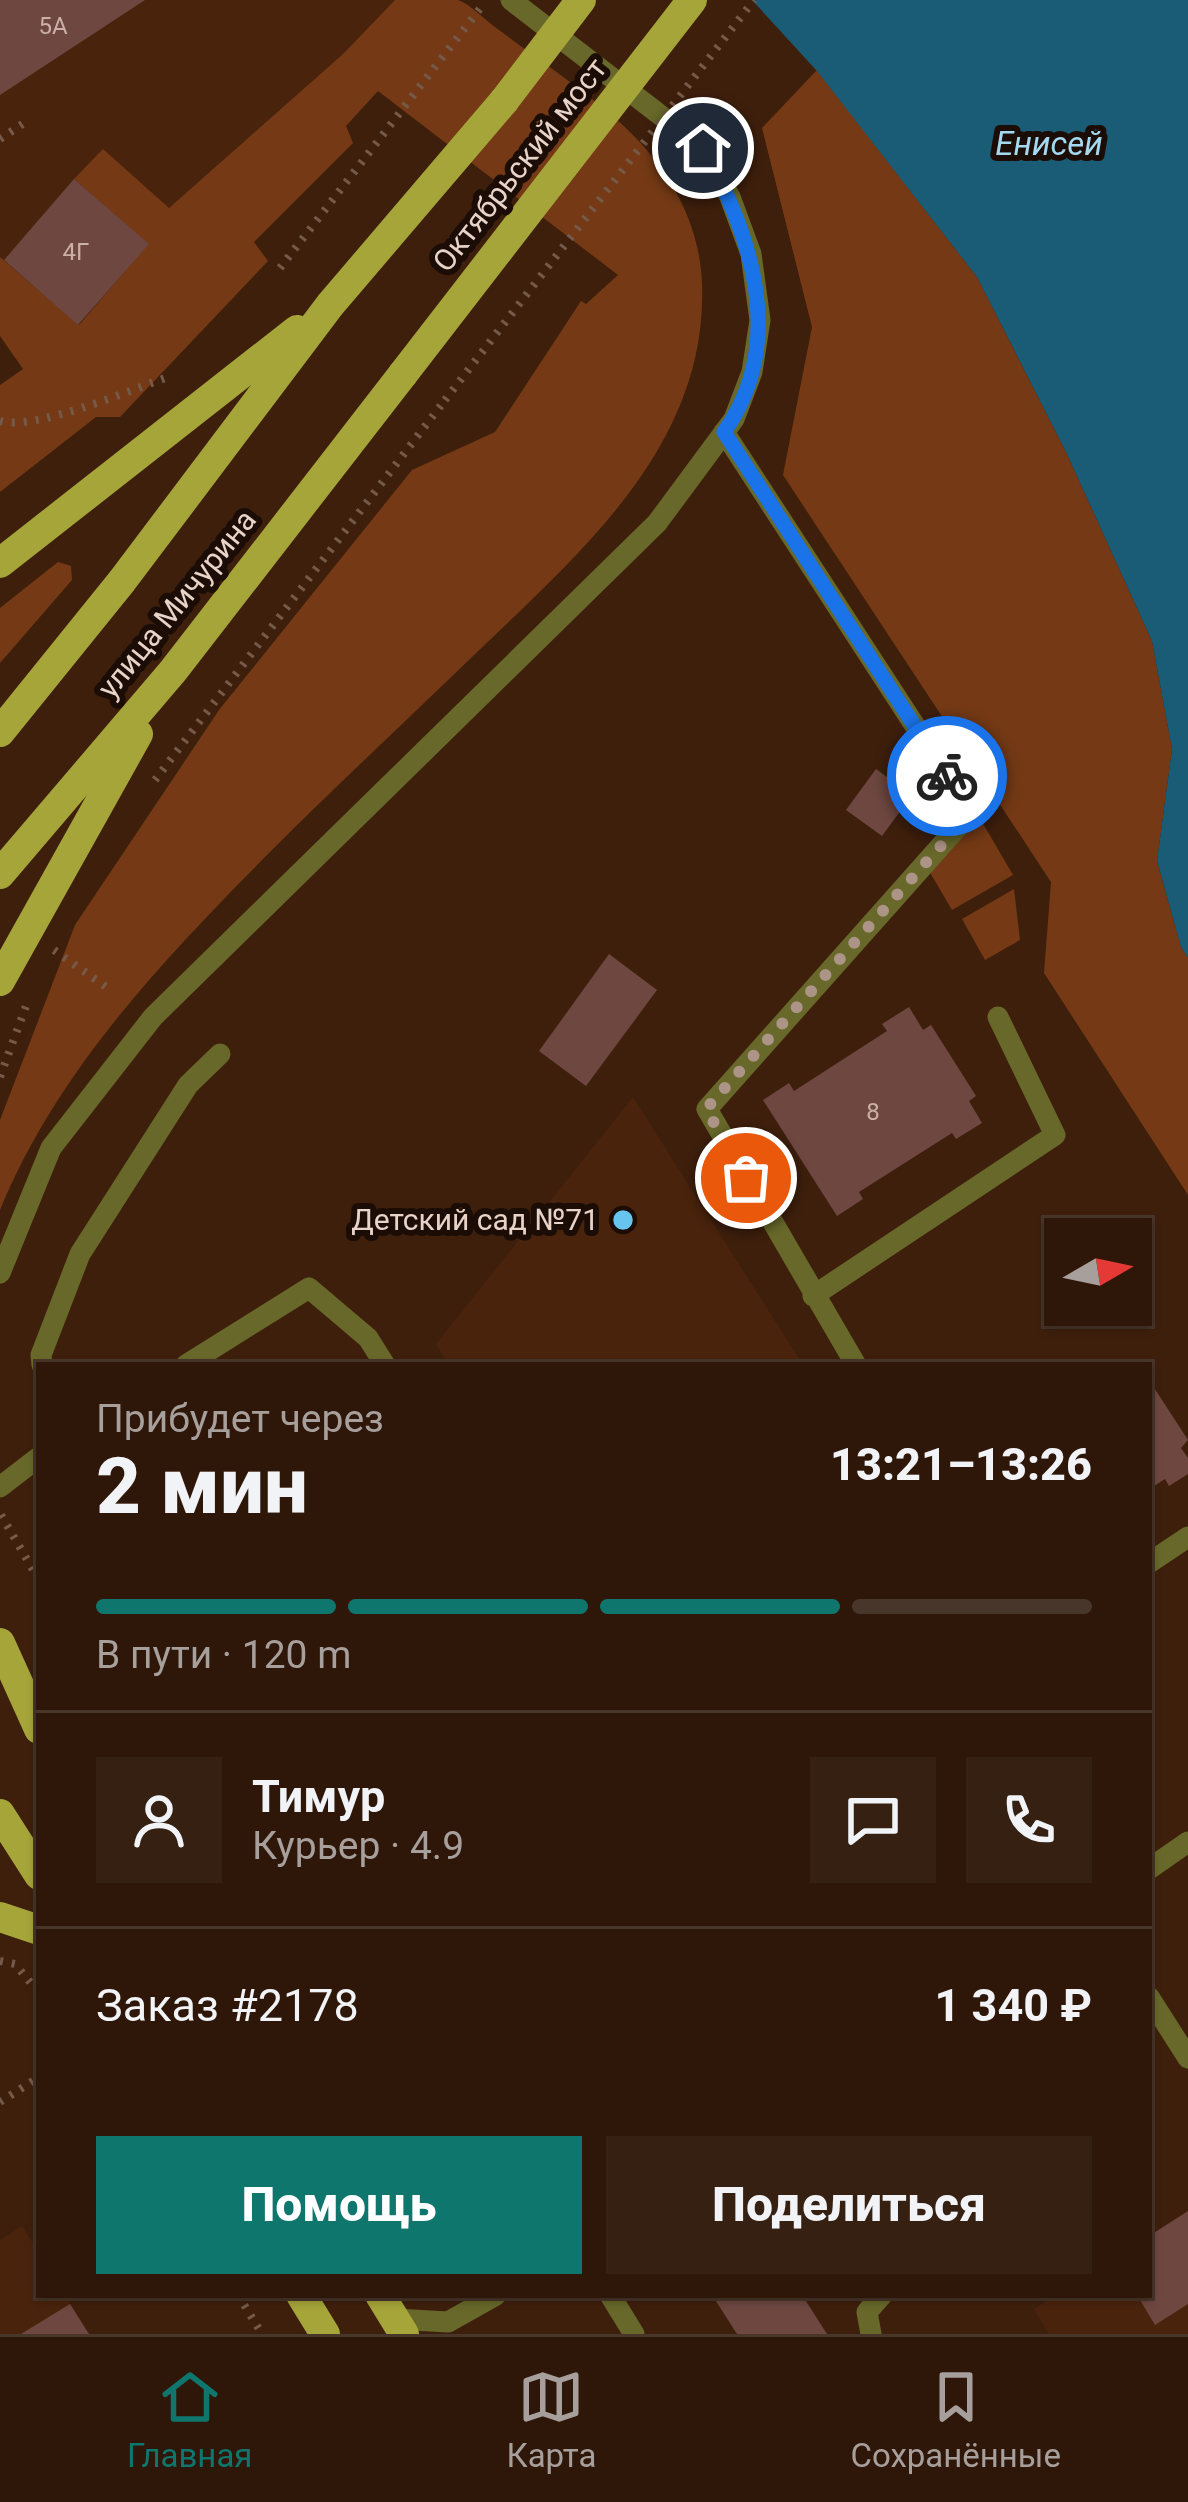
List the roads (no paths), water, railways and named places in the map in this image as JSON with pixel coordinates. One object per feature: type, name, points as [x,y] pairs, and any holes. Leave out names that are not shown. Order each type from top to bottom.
[{"type":"main road","name":"Октябрьский мост","points":[[330,304],[504,100],[580,0]]},
{"type":"main road","name":"Октябрьский мост","points":[[404,374],[692,0]]},
{"type":"main road","points":[[0,563],[330,304]]},
{"type":"main road","name":"улица Мичурина","points":[[0,731],[122,581],[330,304]]},
{"type":"main road","name":"улица Мичурина","points":[[0,874],[173,671],[404,374]]},
{"type":"main road","points":[[0,981],[173,671]]},
{"type":"main road","points":[[0,1643],[36,1723]]},
{"type":"main road","points":[[0,1814],[36,1870]]},
{"type":"main road","points":[[0,1917],[36,1929]]},
{"type":"main road","points":[[303,2298],[326,2334]]},
{"type":"lane","points":[[0,1273],[51,1148],[153,1017],[657,523],[734,419],[752,372],[760,320],[751,254],[730,197],[703,148],[511,0]]},
{"type":"lane","points":[[724,432],[971,812],[706,1109],[854,1362]]},
{"type":"lane","points":[[813,1296],[1055,1135],[998,1017]]},
{"type":"lane","points":[[42,1362],[80,1254],[188,1085],[220,1054]]},
{"type":"lane","points":[[191,1362],[309,1288],[368,1338],[383,1362]]},
{"type":"lane","points":[[0,1487],[36,1459]]},
{"type":"lane","points":[[1152,1561],[1188,1537]]},
{"type":"lane","points":[[1153,1858],[1188,1842]]},
{"type":"lane","points":[[1152,2001],[1188,2057]]},
{"type":"lane","points":[[387,2320],[448,2322],[491,2298]]},
{"type":"lane","points":[[612,2298],[634,2334]]},
{"type":"lane","points":[[871,2334],[867,2312],[880,2298]]},
{"type":"water","name":"Енисей","points":[[752,0],[1188,0],[1188,958],[1157,861],[1172,749],[1152,641],[1066,452],[977,277],[817,71]]},
{"type":"place","name":"Детский сад №71","points":[[623,1220]]}]
